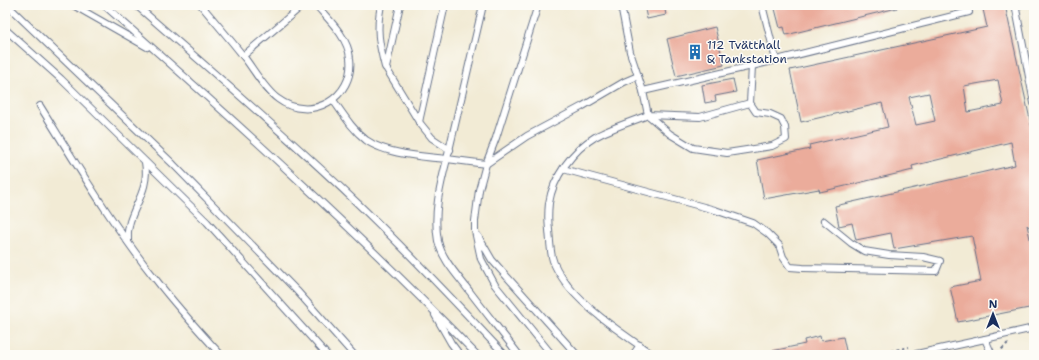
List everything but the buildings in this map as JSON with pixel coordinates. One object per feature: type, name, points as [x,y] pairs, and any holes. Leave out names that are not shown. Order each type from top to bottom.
[{"type":"lane","points":[[7,5],[173,164],[297,291],[354,355]]},
{"type":"lane","points":[[73,5],[159,54]]},
{"type":"lane","points":[[104,5],[334,212],[431,307],[477,355]]},
{"type":"lane","points":[[136,5],[286,136],[354,199],[414,259],[505,355]]},
{"type":"lane","points":[[201,5],[243,56],[270,92],[278,100],[298,108],[319,107],[333,100],[342,92],[350,71],[348,47],[342,37],[316,5]]},
{"type":"lane","points":[[243,56],[303,5]]},
{"type":"lane","points":[[381,5],[378,20],[378,34],[380,49],[386,68],[419,122],[432,138],[450,150]]},
{"type":"lane","points":[[386,68],[400,5]]},
{"type":"lane","points":[[419,122],[445,5]]},
{"type":"lane","points":[[483,5],[440,188],[437,231],[441,249],[457,274],[519,355]]},
{"type":"lane","points":[[538,5],[496,138],[486,164],[479,190],[475,231],[481,259],[495,285],[552,355]]},
{"type":"lane","points":[[621,5],[630,52],[643,91],[648,116],[670,134],[692,148],[727,154],[772,146],[786,139],[785,127],[781,119],[770,114],[756,112],[750,103],[752,66]]},
{"type":"lane","points":[[762,5],[776,60]]},
{"type":"lane","points":[[1019,5],[1016,9],[1034,103]]},
{"type":"lane","points":[[643,91],[752,66],[969,12]]},
{"type":"lane","points":[[5,29],[61,79],[144,162],[208,222],[327,355]]},
{"type":"lane","points":[[333,100],[357,132],[368,141],[387,149],[404,154],[486,164],[527,136],[624,82],[638,76]]},
{"type":"lane","points":[[653,355],[592,309],[576,295],[559,273],[552,258],[548,216],[549,202],[557,179],[573,155],[582,146],[595,137],[648,116],[700,117],[750,103]]},
{"type":"lane","points":[[40,106],[99,199],[157,282],[221,355]]},
{"type":"lane","points":[[128,242],[129,222],[144,189],[146,170],[144,162]]},
{"type":"lane","points":[[563,169],[715,210],[753,224],[768,233],[779,244],[783,257],[790,267],[936,271],[940,261],[923,257],[889,255],[864,251],[851,244],[824,220]]},
{"type":"lane","points":[[475,231],[492,260],[577,355]]},
{"type":"lane","points":[[431,307],[451,343],[460,355]]},
{"type":"lane","points":[[912,355],[1034,328]]},
{"type":"lane","points":[[985,339],[992,355]]},
{"type":"lane","points":[[633,355],[640,345]]},
{"type":"path","points":[[1001,355],[1001,350],[1007,344],[1013,342]]},
{"type":"place","name":"112 Tvätthall & Tankstation","points":[[695,52]]}]
